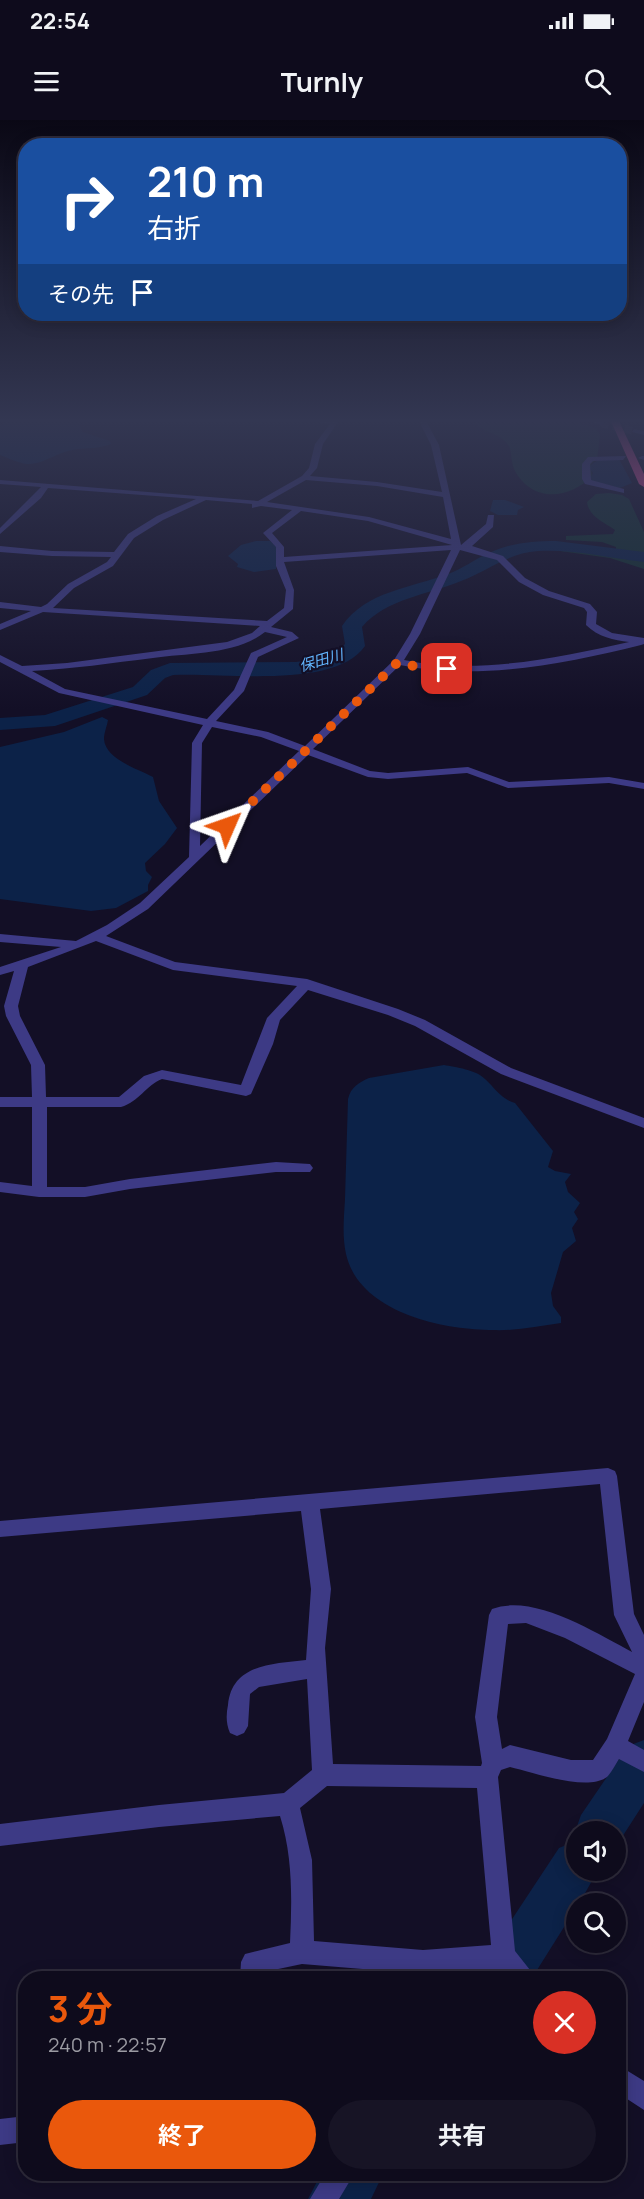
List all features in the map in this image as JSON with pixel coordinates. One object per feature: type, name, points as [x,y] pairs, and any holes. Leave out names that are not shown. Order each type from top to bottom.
[{"type":"street","points":[[0,531],[16,516]]},
{"type":"street","points":[[0,627],[54,603],[71,586],[110,564],[137,531],[166,516]]},
{"type":"street","points":[[264,524],[274,516]]},
{"type":"street","points":[[0,669],[19,669],[214,648],[242,641],[268,626],[288,609],[290,590],[279,560],[278,543],[267,533],[290,516]]},
{"type":"street","points":[[348,516],[369,519],[493,554],[522,579],[538,589],[587,606],[592,612],[591,625],[595,629],[617,637],[644,641]]},
{"type":"street","points":[[0,971],[97,937],[125,922],[398,662],[460,546],[452,516]]},
{"type":"street","points":[[279,560],[427,551],[460,546],[490,525],[491,517]]},
{"type":"street","points":[[0,549],[14,548],[48,554],[69,552],[116,555]]},
{"type":"street","points":[[0,605],[268,626],[294,638],[254,655],[239,691],[210,722],[197,743],[194,856]]},
{"type":"street","points":[[398,662],[428,668],[485,668],[571,658],[644,641]]},
{"type":"street","points":[[0,658],[62,691],[264,734],[308,749],[337,764],[369,774],[388,776],[468,770],[508,784],[609,780],[644,786]]},
{"type":"street","points":[[97,937],[173,966],[276,977],[307,983],[402,1015],[506,1071],[644,1123]]},
{"type":"street","points":[[0,938],[76,944]]},
{"type":"street","points":[[22,965],[11,1006],[13,1016],[38,1065],[41,1143],[39,1192]]},
{"type":"street","points":[[0,1102],[121,1102],[129,1099],[151,1076],[162,1074],[246,1091],[266,1044],[269,1028],[274,1018],[307,983]]},
{"type":"street","points":[[0,1187],[39,1192],[85,1192],[130,1184],[264,1168],[305,1168]]},
{"type":"street","points":[[0,1529],[608,1476],[624,1615],[644,1656]]},
{"type":"street","points":[[309,1501],[321,1589],[315,1648],[323,1775]]},
{"type":"street","points":[[495,1971],[504,1956],[486,1717],[499,1615],[526,1614],[572,1631],[634,1665],[644,1666]]},
{"type":"street","points":[[237,1726],[240,1695],[245,1684],[254,1679],[316,1668]]},
{"type":"street","points":[[0,1835],[159,1816],[288,1804],[323,1775],[490,1770],[510,1756],[571,1771],[589,1772],[600,1769],[615,1746],[644,1677]]},
{"type":"street","points":[[615,1746],[644,1761]]},
{"type":"street","points":[[288,1804],[298,1835],[303,1871],[302,1952]]},
{"type":"street","points":[[252,1971],[253,1962],[302,1952],[423,1962],[504,1956]]},
{"type":"street","points":[[504,1956],[516,1971]]},
{"type":"street","points":[[626,2083],[644,2097]]},
{"type":"street","points":[[0,2132],[18,2130]]},
{"type":"street","points":[[323,2199],[336,2181]]},
{"type":"green space","points":[[595,516],[637,516],[644,532],[644,569],[610,558],[553,550],[553,546],[566,545],[616,550],[616,547],[602,542],[566,540],[566,536],[613,534],[615,530]]},
{"type":"water","points":[[256,541],[270,541],[276,546],[276,569],[254,572],[237,567],[238,564],[228,556],[241,545]]},
{"type":"water","points":[[102,717],[108,720],[104,739],[110,752],[116,758],[153,777],[159,801],[177,828],[165,844],[145,863],[146,871],[152,877],[148,891],[116,908],[91,911],[0,899],[0,747],[64,732]]},
{"type":"water","points":[[444,1065],[477,1073],[502,1096],[515,1103],[553,1151],[548,1167],[571,1174],[565,1182],[568,1192],[580,1203],[574,1212],[578,1219],[572,1228],[576,1241],[563,1252],[551,1293],[553,1306],[561,1317],[561,1323],[493,1330],[450,1326],[428,1321],[405,1314],[385,1304],[367,1290],[354,1274],[346,1254],[344,1233],[349,1095],[356,1086],[369,1078]]},
{"type":"waterway","name":"保田川","points":[[0,724],[47,721],[140,691],[158,674],[170,669],[268,670],[321,665],[342,658],[355,646],[352,626],[372,608],[399,595],[454,578],[496,556],[516,550],[537,546],[569,546],[644,557]]},
{"type":"waterway","points":[[605,1821],[644,1762]]},
{"type":"waterway","points":[[508,1971],[566,1880]]},
{"type":"waterway","points":[[336,2199],[350,2181]]},
{"type":"route","points":[[227,826],[398,662],[417,667],[447,669]]}]
